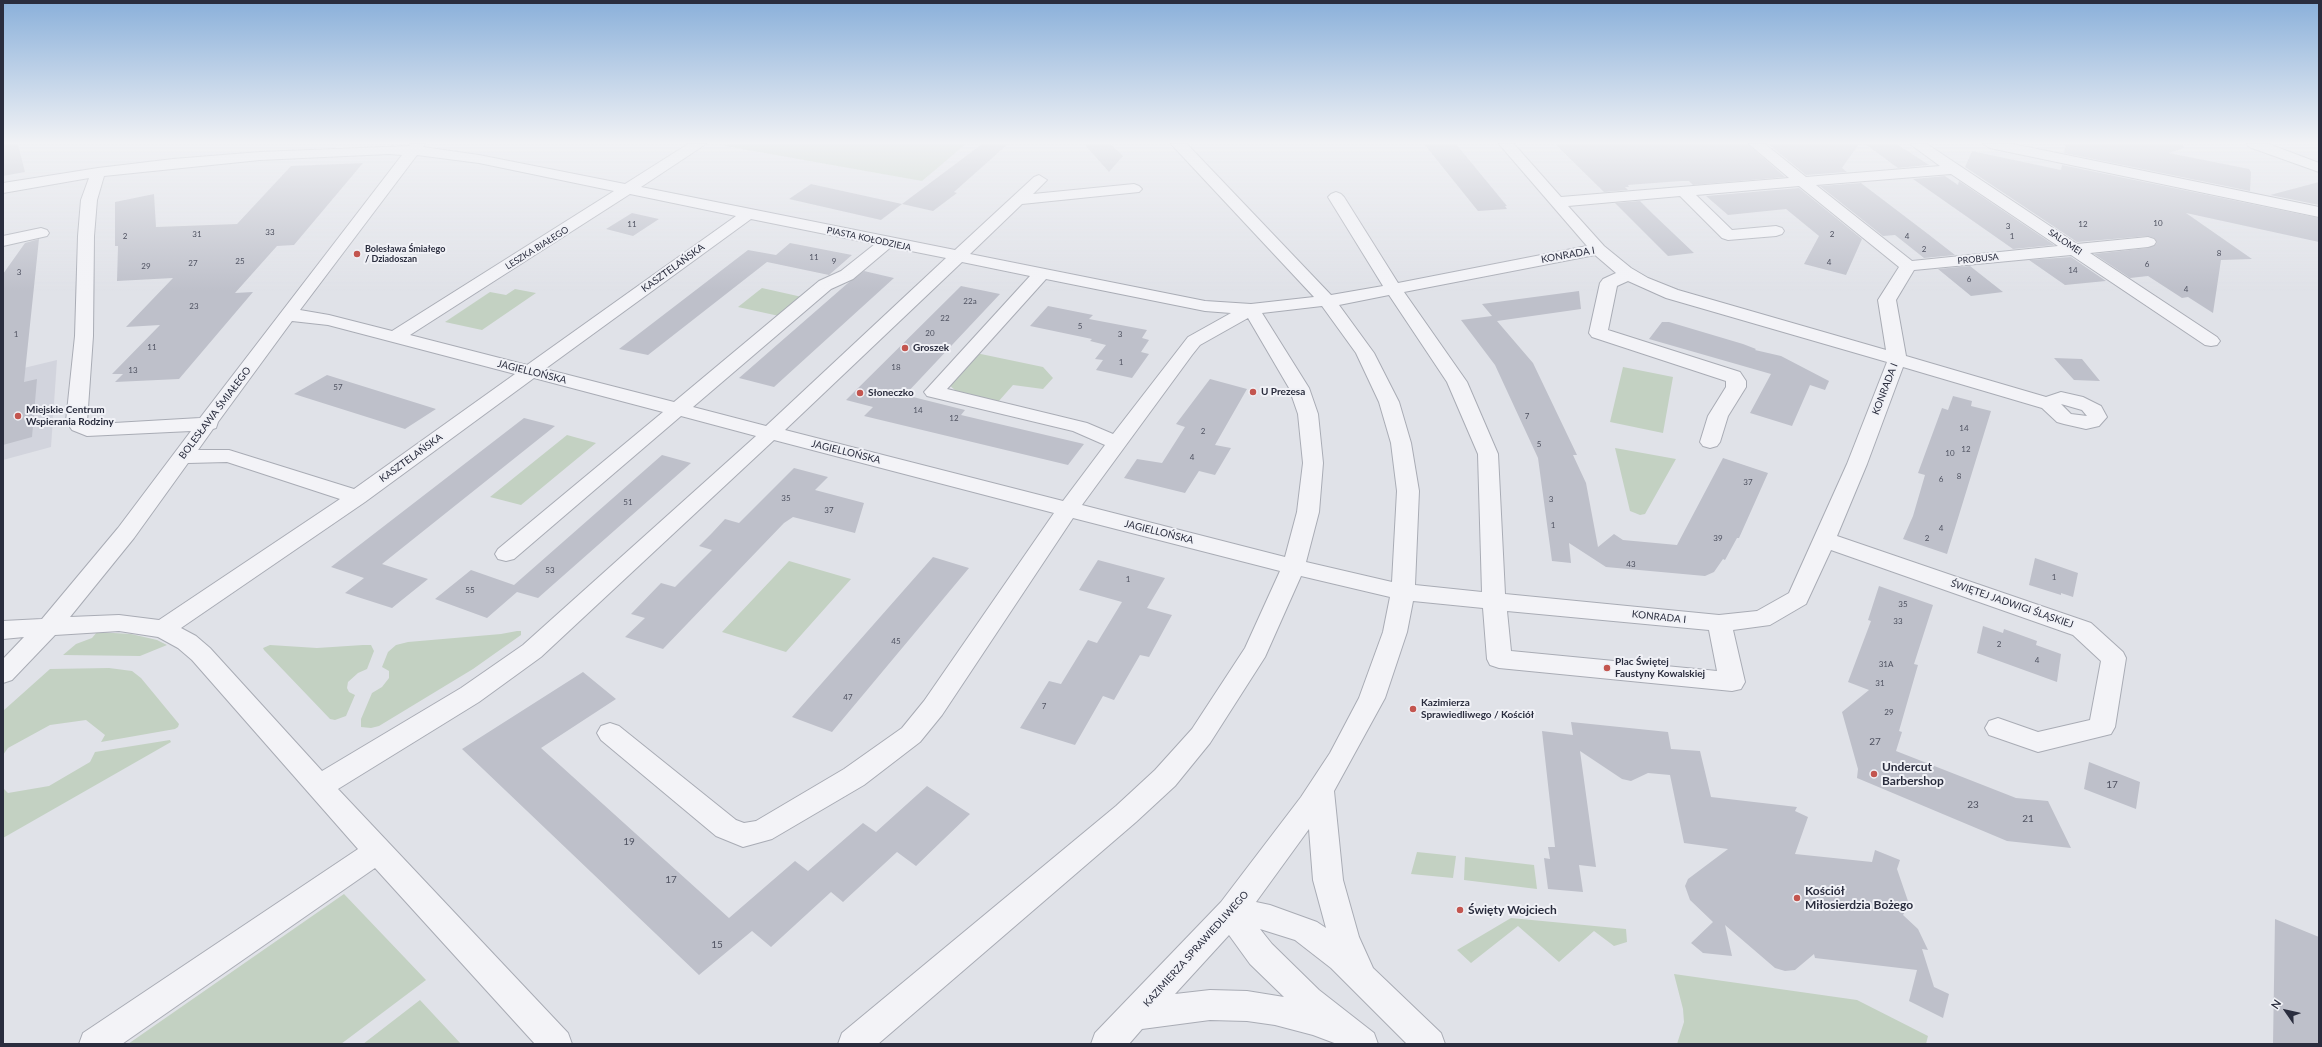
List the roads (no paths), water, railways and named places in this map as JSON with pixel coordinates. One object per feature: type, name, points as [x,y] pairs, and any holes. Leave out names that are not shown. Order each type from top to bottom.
[{"type":"street","points":[[91,193],[89,200],[86,236],[84,336],[76,421],[79,426],[87,430],[209,424]]},
{"type":"street","name":"BOLESŁAWA ŚMIAŁEGO","points":[[3,674],[49,627],[126,533],[380,193]]},
{"type":"street","name":"LESZKA BIAŁEGO","points":[[395,337],[624,193]]},
{"type":"street","name":"PIASTA KOŁODZIEJA","points":[[637,193],[1205,306],[1251,309],[1327,301]]},
{"type":"street","points":[[319,787],[470,695],[532,651],[770,433],[1025,193]]},
{"type":"street","points":[[1018,200],[1093,193]]},
{"type":"street","name":"KAZIMIERZA SPRAWIEDLIWEGO","points":[[1107,1044],[1135,1016],[1232,911],[1270,862],[1320,790],[1352,738],[1372,698],[1395,632],[1403,592],[1407,541],[1408,491],[1401,443],[1389,402],[1365,353],[1327,301],[1291,260],[1226,193]]},
{"type":"street","points":[[1548,193],[1598,249]]},
{"type":"street","points":[[1556,202],[1673,193]]},
{"type":"street","points":[[1685,193],[1728,235],[1776,231]]},
{"type":"street","points":[[1816,193],[1908,266],[1887,300],[1897,359],[2050,404]]},
{"type":"street","name":"SALOMEI","points":[[1989,193],[2212,341]]},
{"type":"street","points":[[2226,193],[2319,212]]},
{"type":"street","points":[[1336,197],[1393,288],[1457,382],[1488,454],[1494,600],[1499,659],[1732,682],[1719,623]]},
{"type":"street","name":"KASZTELAŃSKA","points":[[163,629],[357,497],[748,214]]},
{"type":"street","points":[[3,241],[41,233]]},
{"type":"street","points":[[506,554],[825,285],[847,275],[887,242]]},
{"type":"street","name":"PROBUSA","points":[[1908,266],[2148,242]]},
{"type":"street","name":"KONRADA I","points":[[1327,301],[1598,249],[1629,274],[1672,294],[1897,359],[1857,464],[1798,598],[1762,619],[1719,623],[1403,592]]},
{"type":"street","points":[[1042,273],[934,392],[1080,427],[1117,443]]},
{"type":"street","points":[[1629,274],[1609,283],[1598,333],[1733,376],[1736,380],[1736,387],[1718,416],[1710,442]]},
{"type":"street","points":[[610,733],[726,828],[743,835],[762,831],[854,777],[911,735],[934,708],[1068,509],[1194,341],[1251,309],[1298,388],[1308,414],[1313,463],[1308,512],[1294,566],[1256,651],[1201,736],[1165,778],[1126,814],[854,1044]]},
{"type":"street","name":"JAGIELLOŃSKA","points":[[288,315],[309,316],[395,337],[1294,566],[1341,580],[1403,592]]},
{"type":"street","points":[[183,457],[229,456],[357,497]]},
{"type":"street","name":"ŚWIĘTEJ JADWIGI ŚLĄSKIEJ","points":[[1823,539],[2082,629],[2114,658],[2102,727],[2038,742],[1998,728]]},
{"type":"street","points":[[3,630],[119,623],[163,629],[187,642],[201,654],[376,851],[556,1044]]},
{"type":"street","points":[[1320,790],[1328,880],[1335,912],[1348,949],[1367,981]]},
{"type":"street","points":[[95,1044],[376,851]]},
{"type":"street","points":[[1232,911],[1270,918],[1306,931],[1342,958],[1367,981],[1429,1044]]},
{"type":"street","points":[[1232,911],[1240,926],[1261,954],[1308,1000],[1356,1039]]},
{"type":"street","points":[[1135,1016],[1156,1011],[1210,1005],[1247,1006],[1276,1010],[1314,1020],[1356,1039]]},
{"type":"place","name":"Bolesława Śmiałego / Dziadoszan","points":[[357,254]]},
{"type":"place","name":"Groszek","points":[[905,348]]},
{"type":"place","name":"U Prezesa","points":[[1253,392]]},
{"type":"place","name":"Słoneczko","points":[[860,393]]},
{"type":"place","name":"Miejskie Centrum Wspierania Rodziny","points":[[18,416]]},
{"type":"place","name":"Plac Świętej Faustyny Kowalskiej","points":[[1607,668]]},
{"type":"place","name":"Kazimierza Sprawiedliwego / Kościół","points":[[1413,709]]},
{"type":"place","name":"Undercut Barbershop","points":[[1874,774]]},
{"type":"place","name":"Kościół Miłosierdzia Bożego","points":[[1797,898]]},
{"type":"place","name":"Święty Wojciech","points":[[1460,910]]}]
